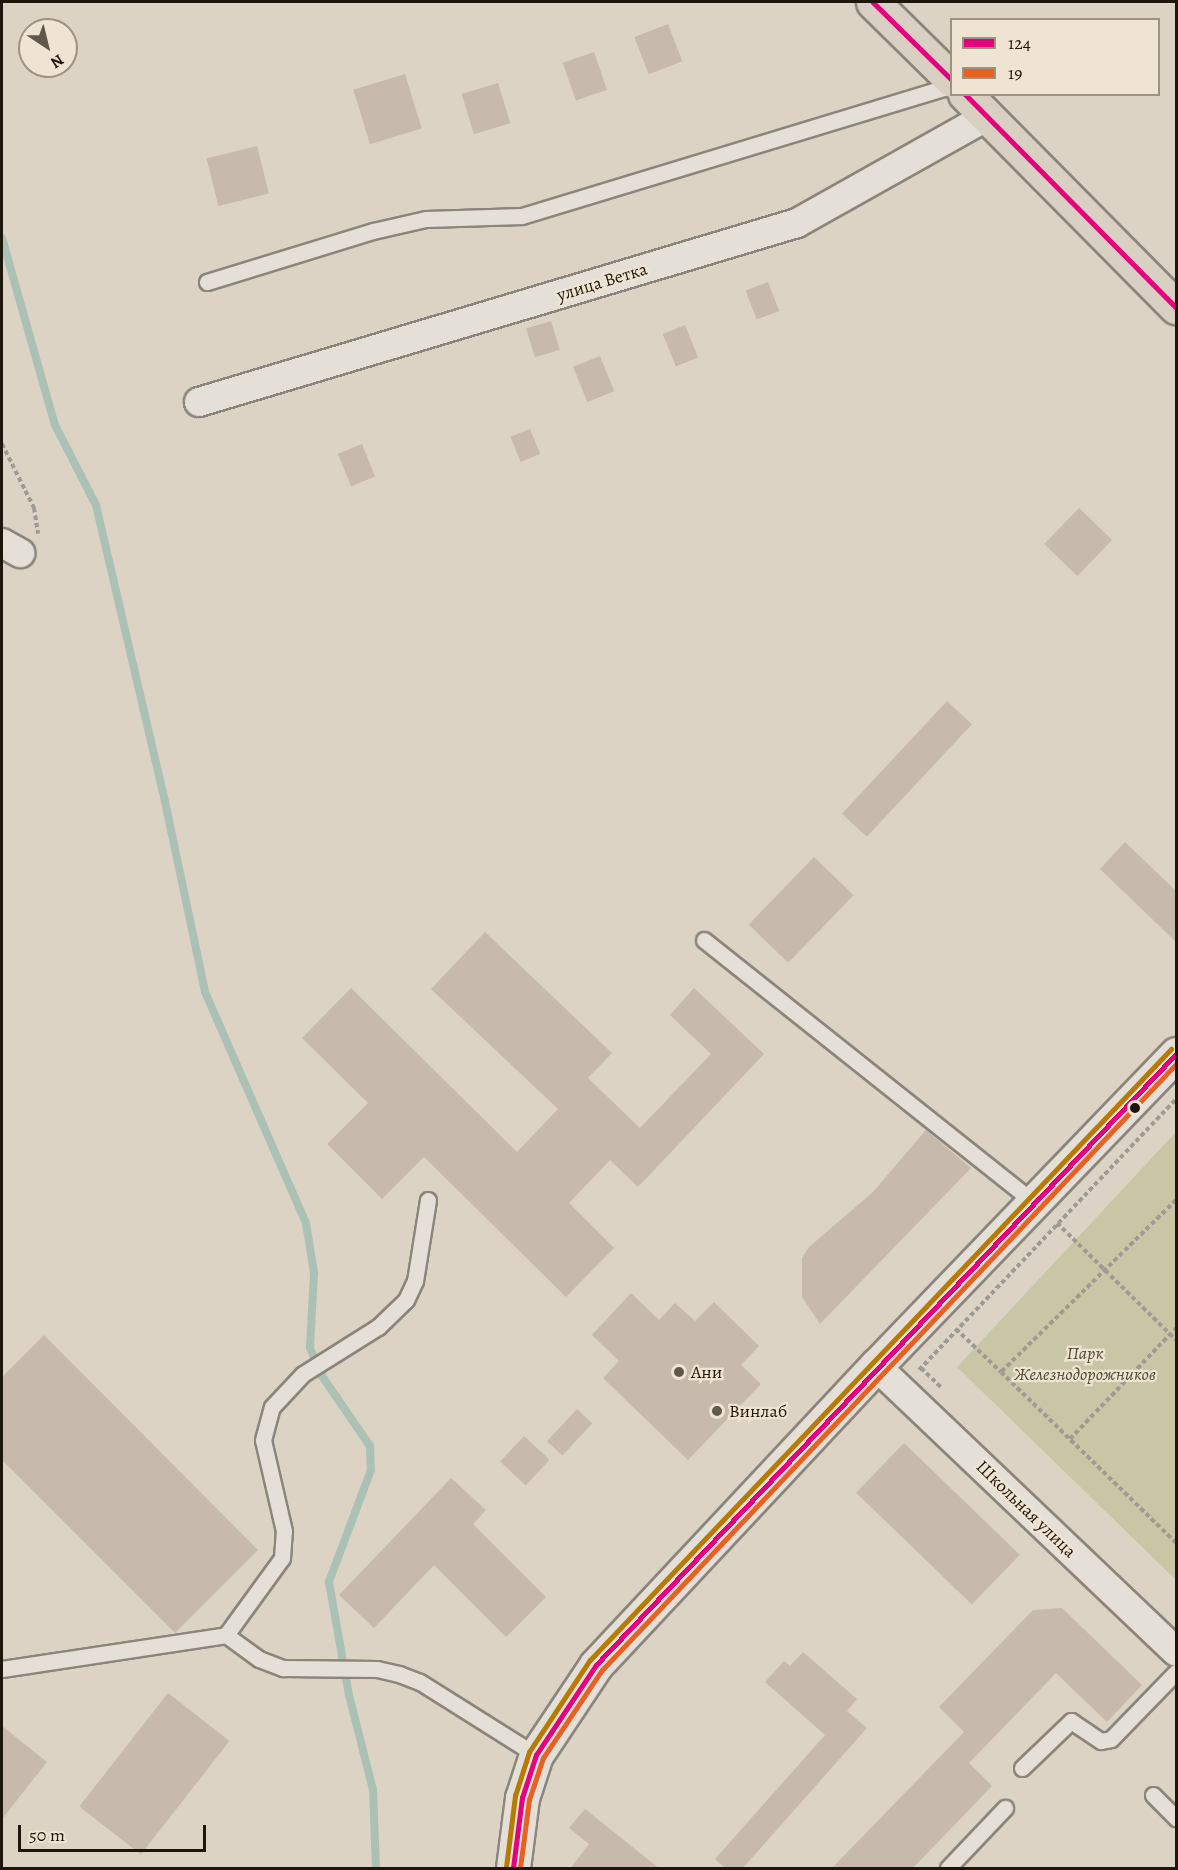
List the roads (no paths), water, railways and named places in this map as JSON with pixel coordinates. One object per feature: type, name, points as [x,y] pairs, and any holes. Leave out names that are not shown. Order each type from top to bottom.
[{"type":"highway","points":[[873,2],[946,76]]},
{"type":"highway","points":[[889,2],[946,76]]},
{"type":"highway","points":[[975,106],[1176,307]]},
{"type":"street","name":"улица Ветка","points":[[199,402],[796,223],[975,106]]},
{"type":"street","points":[[515,1866],[522,1798],[536,1755],[596,1665],[876,1366],[1046,1213],[1176,1054]]},
{"type":"street","name":"Школьная улица","points":[[876,1366],[1176,1652]]},
{"type":"lane","points":[[207,282],[373,231],[426,219],[522,216],[946,76]]},
{"type":"lane","points":[[704,939],[1046,1213]]},
{"type":"lane","points":[[226,1635],[282,1558],[284,1531],[263,1440],[272,1407],[303,1374],[378,1327],[406,1300],[415,1281],[428,1200]]},
{"type":"lane","points":[[2,1669],[226,1635],[259,1659],[283,1668],[377,1669],[420,1682],[536,1755]]},
{"type":"lane","points":[[1022,1768],[1071,1721],[1101,1741],[1112,1739],[1176,1672]]},
{"type":"lane","points":[[1153,1795],[1176,1818]]},
{"type":"lane","points":[[948,1869],[1005,1808]]},
{"type":"waterway","points":[[2,238],[55,425],[96,505],[163,792],[205,992],[306,1223],[314,1273],[310,1348],[322,1376],[370,1446],[371,1470],[329,1582],[349,1695],[373,1790],[376,1868]]},
{"type":"place","name":"Ани","points":[[679,1372]]},
{"type":"place","name":"Винлаб","points":[[717,1411]]},
{"type":"park label","name":"Парк Железнодорожников","points":[[1085,1364]]}]
